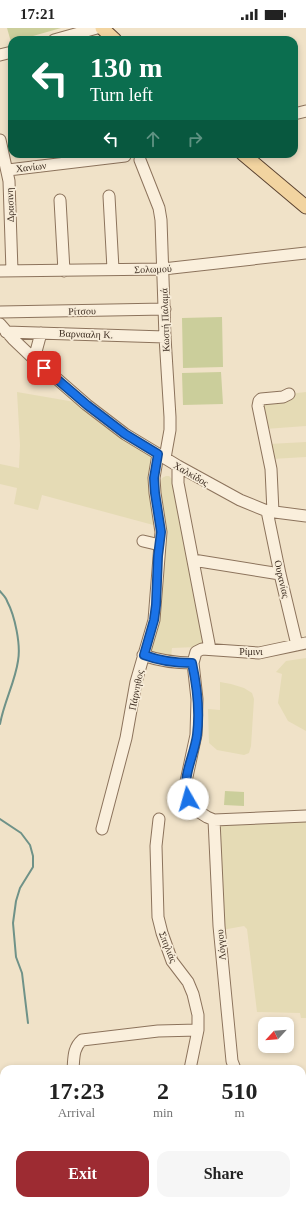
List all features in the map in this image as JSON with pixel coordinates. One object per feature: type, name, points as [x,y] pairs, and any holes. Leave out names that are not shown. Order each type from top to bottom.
[{"type":"main road","points":[[102,28],[111,36]]},
{"type":"main road","points":[[249,158],[306,207]]},
{"type":"street","points":[[68,36],[97,28]]},
{"type":"street","name":"Δρασινη","points":[[0,140],[8,170],[12,271]]},
{"type":"street","name":"Χανίων","points":[[8,170],[108,158]]},
{"type":"street","name":"Κωστή Παλαμά","points":[[140,160],[159,208],[161,220],[164,269],[165,337],[170,417],[170,430],[162,456]]},
{"type":"street","points":[[109,196],[113,269]]},
{"type":"street","points":[[60,200],[64,271]]},
{"type":"street","name":"Σολωμού","points":[[0,272],[164,269],[306,253]]},
{"type":"street","name":"Ρίτσου","points":[[0,312],[165,310]]},
{"type":"street","name":"Βαρνααλη Κ.","points":[[3,328],[41,333],[165,337]]},
{"type":"street","name":"Χαλκίδος","points":[[3,328],[34,359],[87,405],[125,434],[225,493],[270,512],[306,516]]},
{"type":"street","points":[[34,359],[41,333]]},
{"type":"street","name":"Ουρανίας","points":[[289,394],[283,397],[261,399],[258,406],[271,469],[270,512],[280,574],[302,644]]},
{"type":"street","name":"Πάρνηθος","points":[[102,829],[126,738],[136,682],[154,620],[161,532],[154,478],[162,456]]},
{"type":"street","points":[[178,466],[178,483],[210,649]]},
{"type":"street","points":[[143,541],[160,545]]},
{"type":"street","points":[[193,560],[280,574]]},
{"type":"street","name":"Ρίμινι","points":[[192,663],[196,652],[202,649],[259,653],[302,644]]},
{"type":"street","points":[[144,655],[160,661],[192,663],[197,699],[197,730],[185,786],[188,799],[196,810],[214,820],[306,816]]},
{"type":"street","name":"Σπηλιάς","points":[[159,819],[156,846],[160,922],[162,933],[172,960],[188,982],[193,994],[198,1015],[198,1030],[191,1065]]},
{"type":"street","name":"Λόγγου","points":[[214,820],[219,926],[234,1065]]},
{"type":"street","points":[[73,1065],[75,1050],[78,1043],[82,1040],[158,1031],[198,1030]]},
{"type":"shaded area","points":[[17,392],[75,402],[100,423],[152,457],[157,526],[42,495],[38,510],[14,504],[17,488],[0,484],[0,464],[19,468],[20,445]]},
{"type":"shaded area","points":[[306,392],[306,426],[265,429],[262,408],[265,401],[286,398],[297,393]]},
{"type":"shaded area","points":[[306,442],[306,457],[272,459],[269,444]]},
{"type":"shaded area","points":[[169,476],[172,479],[204,643],[197,647],[172,648],[171,658],[153,653],[151,647],[164,523],[161,481],[162,478]]},
{"type":"shaded area","points":[[306,658],[306,731],[288,721],[278,703],[282,674],[276,672],[286,661]]},
{"type":"shaded area","points":[[220,682],[244,688],[252,693],[254,699],[251,746],[249,753],[244,755],[217,750],[209,743],[208,709],[220,710]]},
{"type":"shaded area","points":[[306,819],[306,1018],[301,1018],[300,1013],[257,1012],[247,929],[244,926],[222,930],[219,824]]},
{"type":"green space","points":[[7,28],[61,28],[33,36],[9,36]]},
{"type":"green space","points":[[222,317],[223,367],[183,368],[182,318]]},
{"type":"green space","points":[[221,372],[223,404],[183,405],[182,373]]},
{"type":"green space","points":[[225,791],[244,792],[244,806],[224,805]]},
{"type":"waterway","points":[[0,591],[6,598],[13,614],[19,647],[17,669],[0,724]]},
{"type":"waterway","points":[[0,819],[21,833],[30,845],[33,856],[33,867],[20,888],[16,901],[13,923],[16,957],[22,973],[28,1023]]},
{"type":"route","points":[[44,368],[87,405],[125,434],[158,454],[154,478],[161,532],[158,556],[156,605],[154,620],[144,655],[160,661],[192,663],[196,678],[197,725],[185,786],[188,799]]}]
